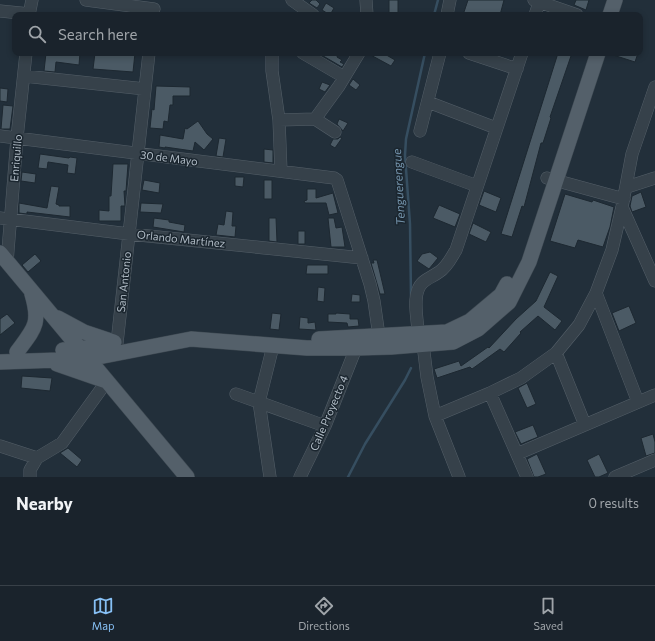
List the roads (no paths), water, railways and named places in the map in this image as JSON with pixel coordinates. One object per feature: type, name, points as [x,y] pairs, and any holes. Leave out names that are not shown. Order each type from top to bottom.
[{"type":"main road","points":[[601,12],[604,0]]},
{"type":"main road","points":[[611,12],[615,0]]},
{"type":"main road","points":[[552,180],[586,56]]},
{"type":"main road","points":[[48,311],[68,324],[116,348],[191,339],[307,348],[356,348],[421,339],[447,332],[470,321],[501,295],[520,259],[552,180],[597,56]]},
{"type":"main road","points":[[4,258],[187,477]]},
{"type":"main road","points":[[18,352],[35,327],[36,308],[30,289]]},
{"type":"main road","points":[[0,362],[43,360],[84,354],[192,331],[308,340],[379,336],[421,339]]},
{"type":"main road","points":[[107,381],[104,370],[116,348]]},
{"type":"main road","points":[[0,352],[84,354]]},
{"type":"main road","points":[[43,360],[69,367],[107,381]]},
{"type":"street","points":[[30,12],[32,0]]},
{"type":"street","points":[[86,0],[155,8]]},
{"type":"street","points":[[292,0],[308,12]]},
{"type":"street","points":[[366,0],[367,12]]},
{"type":"street","points":[[448,12],[450,0]]},
{"type":"street","points":[[536,12],[538,1],[569,12]]},
{"type":"street","points":[[0,11],[12,12]]},
{"type":"street","name":"Enriquillo","points":[[4,258],[5,219],[17,138],[26,56]]},
{"type":"street","name":"San Antonio","points":[[116,348],[149,56]]},
{"type":"street","points":[[272,56],[272,71],[279,120],[281,171]]},
{"type":"street","points":[[314,118],[344,77],[357,56]]},
{"type":"street","points":[[420,131],[439,56]]},
{"type":"street","points":[[478,56],[517,69]]},
{"type":"street","points":[[459,477],[435,416],[427,377],[416,300],[421,283],[440,272],[449,262],[456,250],[521,56]]},
{"type":"street","points":[[319,57],[344,77]]},
{"type":"street","points":[[24,76],[145,89]]},
{"type":"street","points":[[435,416],[490,394],[521,378],[556,353],[578,325],[596,293],[612,250],[632,154],[655,87]]},
{"type":"street","points":[[428,102],[496,128]]},
{"type":"street","points":[[279,120],[314,118],[335,132]]},
{"type":"street","name":"30 de Mayo","points":[[0,136],[334,178],[337,180],[362,258]]},
{"type":"street","points":[[412,162],[477,186]]},
{"type":"street","points":[[552,180],[624,198],[655,178]]},
{"type":"street","points":[[624,198],[655,281]]},
{"type":"street","name":"Orlando Martínez","points":[[5,219],[129,234],[362,258]]},
{"type":"street","points":[[362,258],[374,301],[379,336]]},
{"type":"street","points":[[596,293],[638,402]]},
{"type":"street","points":[[270,477],[259,402],[273,346]]},
{"type":"street","name":"Calle Proyecto 4","points":[[300,477],[325,426],[356,348]]},
{"type":"street","points":[[556,353],[585,425]]},
{"type":"street","points":[[30,477],[30,470],[37,458],[62,443],[107,381]]},
{"type":"street","points":[[236,394],[325,426]]},
{"type":"street","points":[[490,394],[527,477]]},
{"type":"street","points":[[517,454],[655,395]]},
{"type":"street","points":[[0,446],[37,458]]},
{"type":"street","points":[[615,477],[655,460]]},
{"type":"waterway","name":"Tenguerengue","points":[[435,12],[438,0]]},
{"type":"waterway","name":"Tenguerengue","points":[[411,296],[410,224],[405,155],[406,139],[424,56]]},
{"type":"waterway","name":"Tenguerengue","points":[[348,477],[365,444],[411,368]]}]
